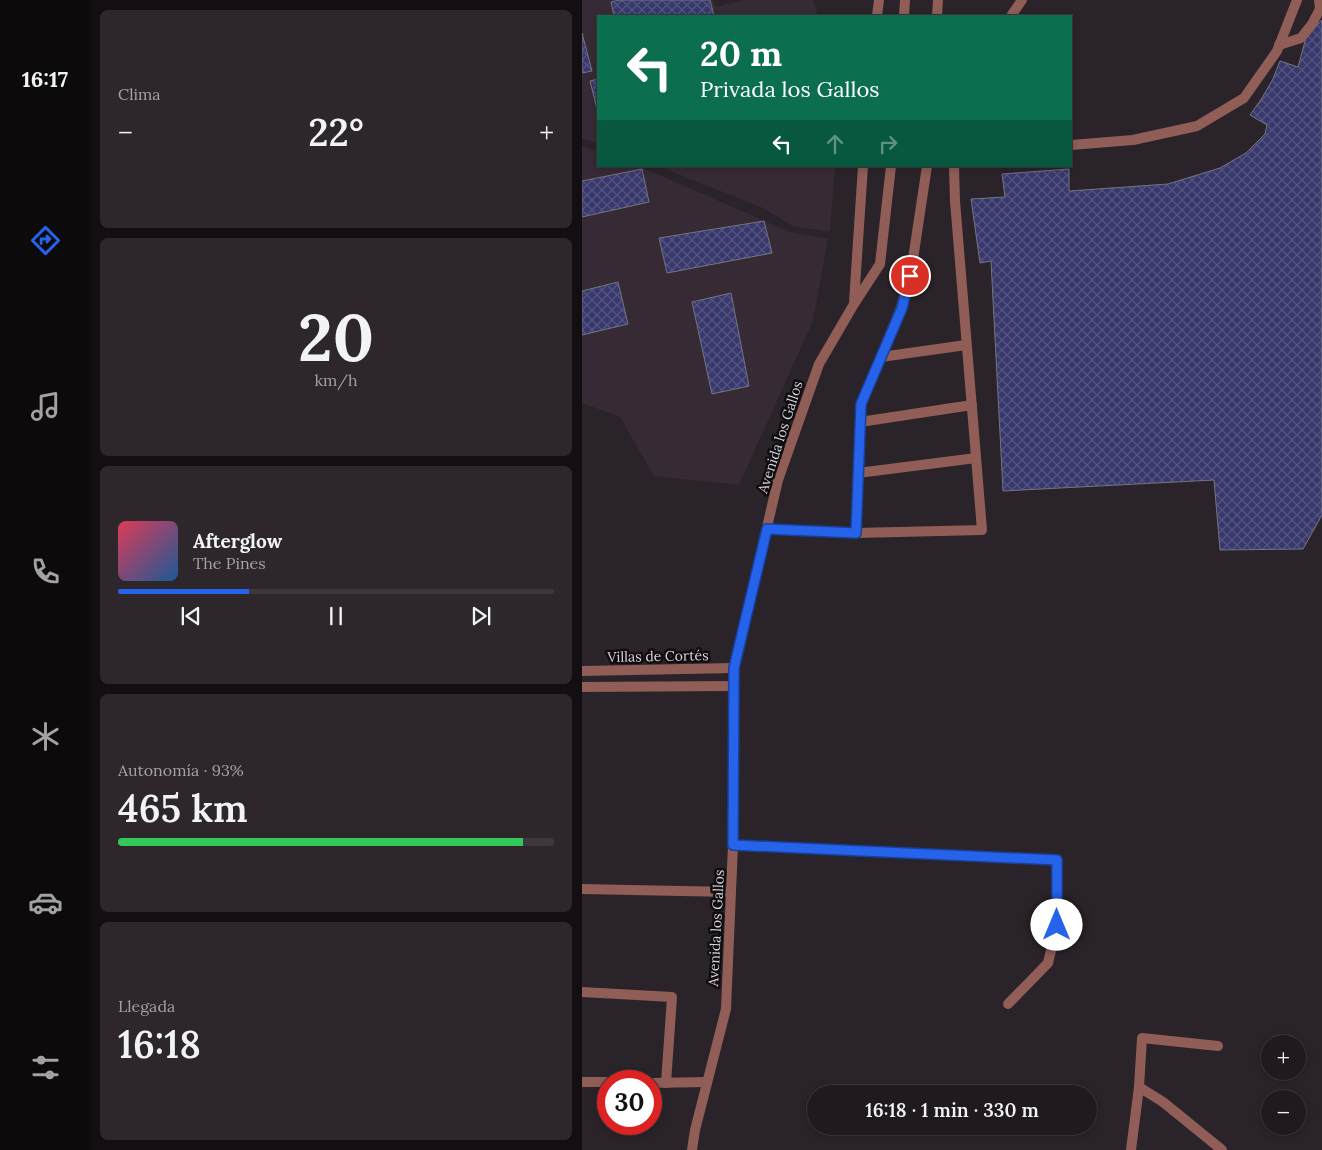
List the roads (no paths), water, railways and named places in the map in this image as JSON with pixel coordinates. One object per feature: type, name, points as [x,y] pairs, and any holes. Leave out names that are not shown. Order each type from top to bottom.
[{"type":"street","points":[[877,15],[878,0]]},
{"type":"street","points":[[904,15],[905,0]]},
{"type":"street","points":[[937,15],[938,0]]},
{"type":"street","points":[[1012,15],[1021,0]]},
{"type":"street","points":[[1072,145],[1133,140],[1197,126],[1244,98],[1277,51],[1297,0]]},
{"type":"street","points":[[1279,45],[1300,38],[1312,24],[1320,9],[1319,0]]},
{"type":"street","name":"Avenida los Gallos","points":[[854,304],[864,167]]},
{"type":"street","name":"Avenida los Gallos","points":[[692,1150],[694,1130],[726,1009],[733,845],[734,668],[778,480],[819,364],[880,264],[891,167]]},
{"type":"street","points":[[856,533],[861,404],[902,308],[914,259],[927,167]]},
{"type":"street","points":[[767,529],[856,533],[982,530],[966,344],[954,167]]},
{"type":"street","points":[[881,357],[966,344]]},
{"type":"street","points":[[860,422],[972,405]]},
{"type":"street","points":[[858,472],[976,458]]},
{"type":"street","name":"Villas de Cortés","points":[[582,671],[734,668]]},
{"type":"street","points":[[582,687],[734,686]]},
{"type":"street","points":[[733,845],[1057,860],[1057,925],[1048,963],[1008,1004]]},
{"type":"street","points":[[582,889],[731,892]]},
{"type":"street","points":[[582,992],[672,997],[666,1083]]},
{"type":"street","points":[[1131,1150],[1139,1087],[1142,1038],[1218,1046]]},
{"type":"street","points":[[582,1082],[597,1082]]},
{"type":"street","points":[[662,1083],[707,1082]]},
{"type":"street","points":[[1139,1087],[1163,1102],[1222,1150]]}]
